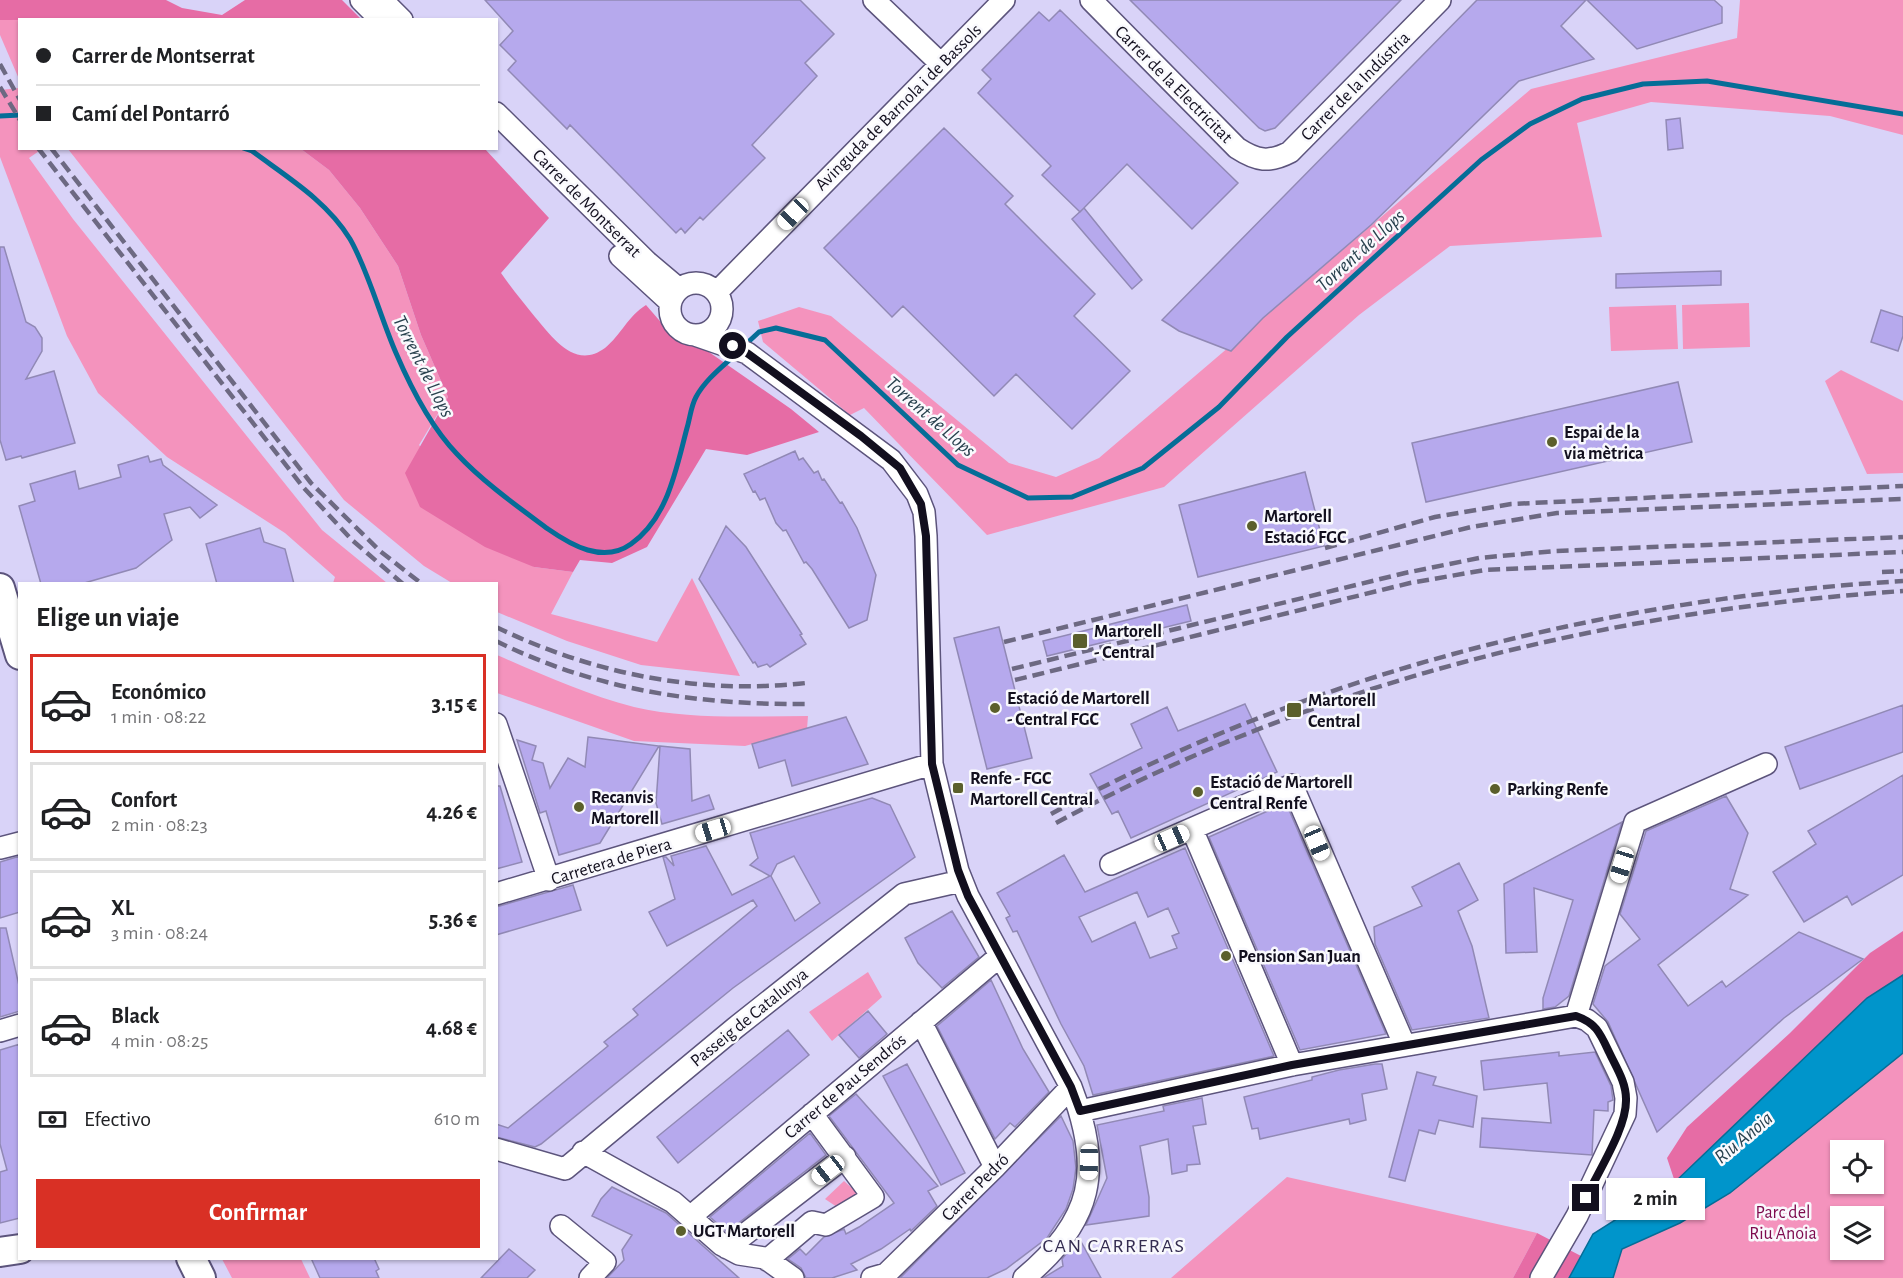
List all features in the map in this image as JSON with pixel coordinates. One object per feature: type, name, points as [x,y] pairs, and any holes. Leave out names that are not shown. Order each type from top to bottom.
[{"type":"main road","points":[[0,588],[18,648]]},
{"type":"main road","points":[[0,1252],[18,1249]]},
{"type":"main road","points":[[192,1260],[201,1278]]},
{"type":"street","points":[[361,0],[379,18]]},
{"type":"street","points":[[382,0],[400,18]]},
{"type":"street","points":[[874,0],[940,63]]},
{"type":"street","name":"Avinguda de Barnola i de Bassols","points":[[717,292],[1004,0]]},
{"type":"street","name":"Carrer de la Electricitat","points":[[1090,0],[1237,148],[1253,158],[1263,160]]},
{"type":"street","name":"Carrer de la Indústria","points":[[1263,160],[1276,159],[1290,152],[1440,0]]},
{"type":"street","name":"Carrer de Montserrat","points":[[498,115],[646,262],[675,296]]},
{"type":"street","name":"Carrer de Montserrat","points":[[498,136],[637,273],[675,296]]},
{"type":"street","points":[[723,327],[695,335],[684,333],[671,319],[675,296],[694,282],[703,283],[717,292],[723,327],[747,353],[900,468],[917,494],[924,512],[932,764],[961,880],[1071,1087],[1080,1111],[1089,1162],[1087,1191],[1081,1210],[1058,1246],[1024,1278]]},
{"type":"street","points":[[498,730],[549,880]]},
{"type":"street","name":"Carretera de Piera","points":[[498,893],[932,764]]},
{"type":"street","points":[[1576,1016],[1635,822],[1766,764]]},
{"type":"street","points":[[1111,864],[1292,784],[1404,1044]]},
{"type":"street","points":[[1192,829],[1292,1065]]},
{"type":"street","points":[[0,848],[18,844]]},
{"type":"street","name":"Passeig de Catalunya","points":[[498,1150],[565,1169],[583,1152],[904,894],[961,880]]},
{"type":"street","name":"Carrer de Pau Sendrós","points":[[690,1217],[1000,956]]},
{"type":"street","points":[[1080,1111],[1292,1065],[1576,1016],[1587,1020],[1597,1028],[1623,1082],[1626,1098],[1620,1127],[1577,1215],[1541,1278]]},
{"type":"street","points":[[921,1022],[995,1167]]},
{"type":"street","points":[[0,1031],[18,1026]]},
{"type":"street","name":"Carrer Pedró","points":[[872,1278],[886,1274],[995,1167],[1071,1087]]},
{"type":"street","points":[[767,1260],[812,1222],[825,1225],[873,1197],[812,1114]]},
{"type":"street","points":[[583,1152],[673,1202],[728,1248],[739,1254],[767,1260],[794,1278]]},
{"type":"street","points":[[728,1248],[845,1157]]},
{"type":"street","points":[[561,1226],[605,1262],[590,1278]]},
{"type":"green space","points":[[1740,0],[1903,0],[1903,135],[1830,116],[1651,102],[1577,123],[1602,237],[1450,246],[1359,315],[1164,487],[987,535],[864,408],[850,415],[763,342],[758,321],[799,307],[831,316],[1009,463],[1056,477],[1099,458],[1531,89],[1737,38]]},
{"type":"green space","points":[[0,20],[18,20],[18,77],[0,35]]},
{"type":"green space","points":[[18,88],[18,150],[41,150],[29,158],[73,219],[322,530],[386,582],[333,582],[335,577],[285,533],[167,457],[98,393],[67,336],[0,157],[0,90]]},
{"type":"green space","points":[[69,150],[302,150],[329,170],[360,208],[398,266],[421,335],[448,397],[419,445],[534,567],[573,572],[551,614],[657,642],[692,578],[740,676],[641,665],[567,641],[498,612],[498,582],[450,582],[424,566],[344,500]]},
{"type":"green space","points":[[1749,303],[1750,347],[1683,349],[1682,305]]},
{"type":"green space","points":[[1676,305],[1678,349],[1611,351],[1609,307]]},
{"type":"green space","points":[[1841,370],[1903,401],[1903,473],[1867,474],[1825,381]]},
{"type":"green space","points":[[498,655],[547,677],[634,707],[699,716],[808,716],[807,729],[745,746],[634,741],[498,693]]},
{"type":"green space","points":[[868,972],[882,997],[832,1041],[809,1012]]},
{"type":"green space","name":"Parc del Riu Anoia","points":[[1903,1053],[1903,1278],[1613,1278],[1622,1249],[1680,1223],[1730,1193]]},
{"type":"green space","points":[[1287,1177],[1537,1233],[1513,1278],[1171,1278]]},
{"type":"green space","points":[[844,1181],[863,1198],[843,1211],[825,1199]]},
{"type":"green space","points":[[223,1260],[301,1260],[310,1278],[232,1278]]},
{"type":"shaded area","points":[[0,0],[166,0],[182,8],[222,15],[245,0],[342,0],[360,18],[18,18],[18,20],[0,20]]},
{"type":"shaded area","points":[[302,150],[486,150],[549,218],[501,273],[557,342],[574,353],[594,354],[611,343],[634,315],[646,305],[678,342],[706,350],[791,409],[819,432],[747,455],[706,449],[647,547],[612,563],[580,560],[573,572],[534,567],[485,547],[420,507],[405,473],[448,397],[421,335],[398,266],[360,208],[329,170]]},
{"type":"shaded area","points":[[1903,931],[1903,975],[1867,998],[1675,1182],[1667,1158],[1687,1127],[1790,1033],[1870,953]]},
{"type":"shaded area","points":[[1537,1233],[1581,1256],[1569,1278],[1513,1278]]},
{"type":"water","name":"Riu Anoia","points":[[1903,975],[1903,1053],[1730,1193],[1680,1223],[1622,1249],[1613,1278],[1569,1278],[1593,1234],[1675,1182],[1867,998]]},
{"type":"building","points":[[485,0],[800,0],[834,34],[805,63],[817,76],[752,145],[765,158],[703,220],[700,217],[685,233],[681,228],[676,233],[570,125],[567,129],[508,70],[516,61],[500,45],[513,31]]},
{"type":"building","points":[[1130,0],[1401,0],[1275,128],[1265,131],[1259,128]]},
{"type":"building","points":[[1477,0],[1586,0],[1561,26],[1594,59],[1519,81],[1371,225],[1263,318],[1231,351],[1179,331],[1162,320]]},
{"type":"building","points":[[1587,0],[1714,0],[1722,7],[1722,23],[1637,49]]},
{"type":"building","points":[[1060,10],[1238,183],[1192,229],[1127,164],[1080,212],[1042,175],[1051,166],[978,93],[991,79],[982,70],[1039,12],[1049,21]]},
{"type":"building","points":[[1680,118],[1683,148],[1668,150],[1666,120]]},
{"type":"building","points":[[944,128],[1013,196],[1005,204],[1095,294],[1074,316],[1130,371],[1072,429],[1016,374],[994,396],[903,306],[892,317],[824,248]]},
{"type":"building","points":[[1084,208],[1142,280],[1132,289],[1072,219]]},
{"type":"building","points":[[0,247],[4,247],[26,322],[35,327],[42,338],[42,351],[26,379],[54,371],[75,443],[22,458],[21,456],[6,460],[0,440]]},
{"type":"building","points":[[1721,271],[1721,285],[1616,288],[1616,274]]},
{"type":"building","points":[[1881,310],[1903,317],[1903,336],[1898,351],[1871,342]]},
{"type":"building","name":"Espai de la via mètrica","points":[[1678,382],[1692,442],[1426,502],[1412,443]]},
{"type":"building","points":[[795,451],[799,460],[803,458],[814,473],[818,471],[822,480],[824,479],[840,503],[842,502],[857,528],[876,575],[867,620],[849,628],[812,569],[806,562],[804,563],[786,530],[783,531],[776,523],[765,498],[760,500],[755,491],[753,492],[744,474]]},
{"type":"building","points":[[148,456],[150,462],[161,459],[163,465],[217,505],[200,518],[190,507],[164,514],[172,540],[136,568],[88,582],[40,582],[19,506],[35,501],[30,484],[75,471],[79,489],[121,477],[118,465]]},
{"type":"building","name":"Martorell Estació FGC","points":[[1305,472],[1324,546],[1198,577],[1179,505]]},
{"type":"building","points":[[726,526],[746,547],[802,634],[800,635],[806,644],[770,667],[767,664],[758,667],[755,662],[753,663],[699,579]]},
{"type":"building","points":[[260,528],[264,542],[285,549],[293,582],[216,582],[206,544]]},
{"type":"building","points":[[1187,605],[1191,621],[1047,656],[1043,641]]},
{"type":"building","name":"Estació de Martorell - Central FGC","points":[[999,627],[1032,758],[987,769],[954,638]]},
{"type":"building","points":[[1245,704],[1277,772],[1131,838],[1118,811],[1112,814],[1090,774],[1142,748],[1131,724],[1167,707],[1178,731]]},
{"type":"building","points":[[1903,705],[1903,752],[1800,789],[1785,747]]},
{"type":"building","points":[[846,717],[868,764],[792,786],[785,760],[759,768],[752,744]]},
{"type":"building","name":"Recanvis Martorell","points":[[588,737],[659,746],[600,843],[559,855],[546,811],[540,813],[517,740],[536,746],[532,760],[543,763],[550,788],[568,758],[585,767]]},
{"type":"building","points":[[660,746],[690,749],[692,801],[709,795],[714,809],[662,824],[656,803]]},
{"type":"building","points":[[1903,775],[1903,875],[1852,905],[1847,896],[1804,922],[1773,872],[1816,844],[1808,831]]},
{"type":"building","points":[[498,786],[500,786],[522,862],[498,868]]},
{"type":"building","points":[[1726,796],[1748,833],[1730,889],[1748,895],[1658,965],[1688,1006],[1722,981],[1726,987],[1799,932],[1863,959],[1784,1018],[1657,1132],[1608,1022],[1593,1004],[1605,966],[1640,939],[1620,914],[1646,831]]},
{"type":"building","points":[[872,798],[890,805],[915,857],[733,988],[541,1144],[535,1147],[498,1138],[498,1125],[508,1128],[608,1046],[604,1042],[638,1015],[633,1009],[757,906],[753,900],[667,946],[649,912],[675,899],[663,857],[666,857],[674,866],[671,856],[706,846],[732,895],[770,876],[750,865],[758,858],[750,833]],"holes":[[[794,856],[820,903],[795,921],[771,876],[777,864]]]},
{"type":"building","points":[[1286,803],[1386,1034],[1300,1050],[1209,837]]},
{"type":"building","points":[[1622,822],[1569,996],[1555,1007],[1543,1009],[1543,998],[1573,900],[1534,888],[1537,952],[1506,953],[1504,884]]},
{"type":"building","points":[[1185,848],[1274,1056],[1093,1095],[1084,1066],[1061,1024],[1017,931],[1013,932],[1006,918],[1010,916],[997,893],[1064,855],[1085,892]],"holes":[[[1137,892],[1148,917],[1168,908],[1179,933],[1172,936],[1177,948],[1150,958],[1135,922],[1092,942],[1079,917]]]},
{"type":"building","points":[[18,857],[18,913],[0,918],[0,862]]},
{"type":"building","points":[[1459,863],[1478,900],[1458,911],[1472,946],[1489,1018],[1412,1030],[1375,944],[1374,927],[1422,906],[1412,887]]},
{"type":"building","points":[[573,885],[581,910],[498,934],[498,906]]},
{"type":"building","points":[[952,911],[979,957],[942,988],[918,963],[905,938]]},
{"type":"building","points":[[0,928],[6,928],[18,981],[18,1012],[0,1017]]},
{"type":"building","points":[[991,980],[1023,1049],[1049,1092],[1015,1127],[1010,1123],[995,1139],[937,1026]]},
{"type":"building","points":[[868,1011],[887,1034],[859,1058],[839,1035]]},
{"type":"building","points":[[788,1030],[809,1055],[678,1163],[657,1137]]},
{"type":"building","points":[[18,1045],[18,1218],[0,1223],[0,1172],[7,1170],[0,1144],[0,1050]]},
{"type":"building","points":[[1559,1052],[1559,1056],[1595,1052],[1611,1086],[1613,1100],[1608,1102],[1608,1111],[1594,1110],[1592,1155],[1480,1147],[1482,1118],[1551,1123],[1547,1083],[1484,1090],[1481,1061]]},
{"type":"building","points":[[907,1064],[965,1173],[941,1185],[883,1076]]},
{"type":"building","points":[[1382,1064],[1387,1089],[1362,1094],[1366,1120],[1350,1124],[1349,1119],[1260,1139],[1258,1128],[1252,1129],[1244,1097],[1312,1080],[1312,1077],[1339,1070]]},
{"type":"building","points":[[1417,1072],[1436,1077],[1433,1085],[1477,1096],[1473,1127],[1439,1120],[1435,1134],[1419,1130],[1405,1181],[1389,1177]]},
{"type":"building","points":[[856,1094],[938,1186],[928,1191],[937,1206],[911,1231],[910,1229],[881,1249],[851,1264],[857,1270],[832,1278],[806,1278],[801,1268],[788,1259],[800,1249],[806,1255],[824,1237],[844,1229],[846,1234],[894,1203],[829,1116]]},
{"type":"building","points":[[1202,1098],[1206,1124],[1193,1126],[1200,1164],[1187,1165],[1187,1171],[1172,1174],[1168,1139],[1140,1146],[1149,1197],[1149,1216],[1086,1225],[1107,1178],[1097,1125],[1164,1111],[1163,1106]]},
{"type":"building","points":[[1061,1116],[1073,1141],[1076,1168],[1073,1189],[1066,1209],[1047,1238],[1006,1269],[987,1278],[900,1278]]},
{"type":"building","points":[[810,1133],[826,1155],[727,1232],[710,1217]]},
{"type":"building","points":[[612,1187],[666,1213],[739,1278],[607,1278],[624,1260],[622,1250],[632,1235],[592,1216],[601,1199]]},
{"type":"building","points":[[1079,1238],[1101,1278],[1043,1278],[1063,1266],[1062,1259]]},
{"type":"building","points":[[509,1249],[535,1270],[527,1278],[481,1278]]},
{"type":"building","points":[[312,1260],[375,1260],[379,1269],[376,1271],[379,1278],[320,1278]]},
{"type":"waterway","name":"Torrent de Llops","points":[[745,345],[759,332],[776,328],[825,340],[958,465],[1028,498],[1072,497],[1143,468],[1219,407],[1287,337],[1481,160],[1530,124],[1582,99],[1643,84],[1707,81],[1903,114]]},
{"type":"waterway","name":"Torrent de Llops","points":[[0,116],[18,115]]},
{"type":"waterway","name":"Torrent de Llops","points":[[249,150],[306,191],[341,225],[357,251],[390,340],[408,380],[430,419],[447,443],[467,464],[501,493],[548,529],[577,546],[598,552],[620,550],[644,533],[654,521],[669,492],[696,397],[709,379],[736,354]]},
{"type":"railway","points":[[0,64],[18,96]]},
{"type":"railway","points":[[0,87],[18,117]]},
{"type":"railway","points":[[40,150],[303,487],[352,540],[401,582]]},
{"type":"railway","points":[[53,150],[311,483],[380,551],[419,582]]},
{"type":"railway","points":[[1325,548],[1435,517],[1511,504],[1903,486]]},
{"type":"railway","points":[[1004,642],[1471,527],[1557,513],[1903,499]]},
{"type":"railway","points":[[1012,669],[1405,573],[1479,558],[1555,551],[1903,537]]},
{"type":"railway","points":[[1015,680],[1410,583],[1485,570],[1903,552]]},
{"type":"railway","points":[[1882,572],[1903,571]]},
{"type":"railway","points":[[1051,814],[1151,764],[1253,720],[1358,683],[1464,651],[1572,625],[1682,605],[1792,590],[1903,581]]},
{"type":"railway","points":[[1056,823],[1155,773],[1257,730],[1361,692],[1467,661],[1574,636],[1683,616],[1792,601],[1903,591]]},
{"type":"railway","points":[[498,628],[570,657],[608,669],[647,677],[726,686],[806,683]]},
{"type":"railway","points":[[498,642],[571,672],[648,691],[726,701],[807,704]]},
{"type":"place","name":"Espai de la via mètrica","points":[[1552,442]]},
{"type":"place","name":"Martorell Estació FGC","points":[[1252,526]]},
{"type":"place","name":"Martorell - Central","points":[[1080,641]]},
{"type":"place","name":"Estació de Martorell - Central FGC","points":[[995,708]]},
{"type":"place","name":"Martorell Central","points":[[1294,710]]},
{"type":"place","name":"Renfe - FGC Martorell Central","points":[[958,788]]},
{"type":"place","name":"Parking Renfe","points":[[1495,789]]},
{"type":"place","name":"Estació de Martorell Central Renfe","points":[[1198,792]]},
{"type":"place","name":"Recanvis Martorell","points":[[579,807]]},
{"type":"place","name":"Pension San Juan","points":[[1226,956]]},
{"type":"place","name":"UGT Martorell","points":[[681,1231]]},
{"type":"district","name":"CAN CARRERAS","points":[[1114,1245]]},
{"type":"route","points":[[733,346],[747,353],[877,448],[900,468],[917,494],[924,512],[926,536],[932,764],[958,870],[968,896],[1035,1017],[1071,1087],[1080,1111],[1292,1065],[1576,1016],[1593,1023],[1597,1028],[1623,1082],[1626,1098],[1625,1114],[1620,1127],[1586,1198]]}]
